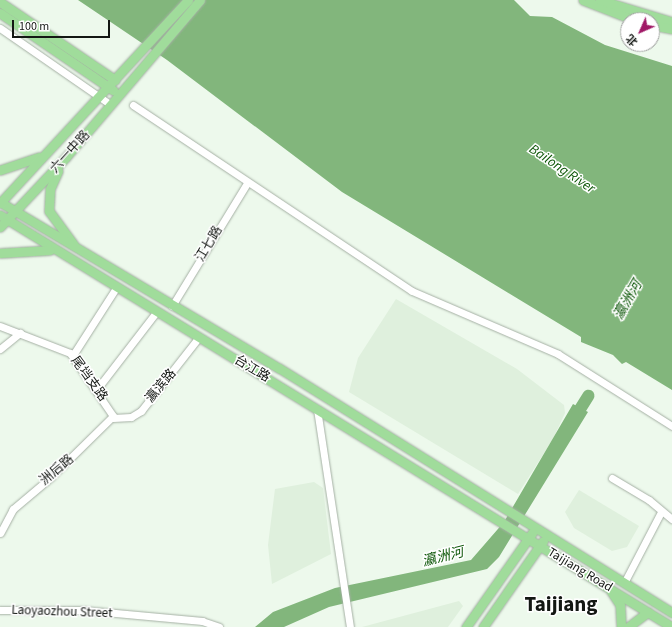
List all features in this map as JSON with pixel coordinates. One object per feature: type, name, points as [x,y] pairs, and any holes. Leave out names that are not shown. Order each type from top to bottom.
[{"type":"main road","name":"六一中路","points":[[0,203],[129,66],[188,0]]},
{"type":"main road","name":"六一中路","points":[[2,221],[15,212],[66,158],[111,105],[135,73],[200,0]]},
{"type":"main road","points":[[583,0],[620,15]]},
{"type":"main road","points":[[600,0],[672,22]]},
{"type":"main road","points":[[0,2],[112,84],[119,94]]},
{"type":"main road","points":[[0,13],[112,84]]},
{"type":"main road","points":[[660,27],[672,29]]},
{"type":"main road","points":[[0,170],[34,161],[53,145]]},
{"type":"main road","points":[[66,158],[50,189],[49,210],[81,253]]},
{"type":"main road","name":"台江路","points":[[0,203],[536,527]]},
{"type":"main road","name":"台江路","points":[[2,221],[199,337],[529,538]]},
{"type":"main road","points":[[0,253],[40,248],[60,254]]},
{"type":"main road","points":[[466,627],[536,527],[547,535],[541,546],[483,627]]},
{"type":"main road","name":"Taijiang Road","points":[[547,535],[672,613]]},
{"type":"main road","name":"Taijiang Road","points":[[529,538],[672,627]]},
{"type":"main road","points":[[603,583],[619,602],[621,627]]},
{"type":"main road","points":[[628,627],[651,614]]},
{"type":"main road","points":[[635,627],[642,618],[651,614]]},
{"type":"street","points":[[0,28],[111,105]]},
{"type":"street","points":[[133,105],[247,183],[412,291],[558,354],[672,426]]},
{"type":"street","name":"江七路","points":[[172,306],[247,183]]},
{"type":"street","points":[[73,356],[116,288]]},
{"type":"street","points":[[97,389],[157,312]]},
{"type":"street","name":"尾垱支路","points":[[0,326],[73,356],[110,408],[113,418]]},
{"type":"street","points":[[0,349],[20,333]]},
{"type":"street","name":"瀛滨路","points":[[113,418],[131,417],[141,411],[199,337]]},
{"type":"street","points":[[317,409],[350,627]]},
{"type":"street","name":"洲后路","points":[[0,533],[13,509],[113,418]]},
{"type":"street","points":[[612,478],[649,500],[661,512],[672,519]]},
{"type":"street","points":[[624,583],[661,512]]},
{"type":"street","name":"Laoyaozhou Street","points":[[0,610],[83,610],[202,621],[219,627]]},
{"type":"shaded area","points":[[396,299],[517,369],[564,405],[565,413],[553,439],[518,494],[349,392],[358,358]]},
{"type":"shaded area","points":[[314,482],[323,488],[331,554],[272,584],[268,545],[275,489]]},
{"type":"shaded area","points":[[579,490],[639,526],[627,547],[612,551],[574,528],[565,512]]},
{"type":"shaded area","points":[[459,601],[463,606],[448,627],[362,627]]},
{"type":"water","name":"Bailong River","points":[[78,0],[514,0],[530,16],[552,17],[605,45],[620,50],[620,52],[627,52],[672,66],[672,390],[626,362],[622,364],[613,355],[581,342],[581,337],[342,192],[167,60]]},
{"type":"water","points":[[573,404],[588,412],[499,557],[487,569],[329,607],[284,627],[255,627],[273,612],[335,588],[471,560],[504,522]]},
{"type":"waterway","name":"瀛洲河","points":[[572,422],[588,396]]},
{"type":"district","name":"Taijiang","points":[[561,604]]}]
